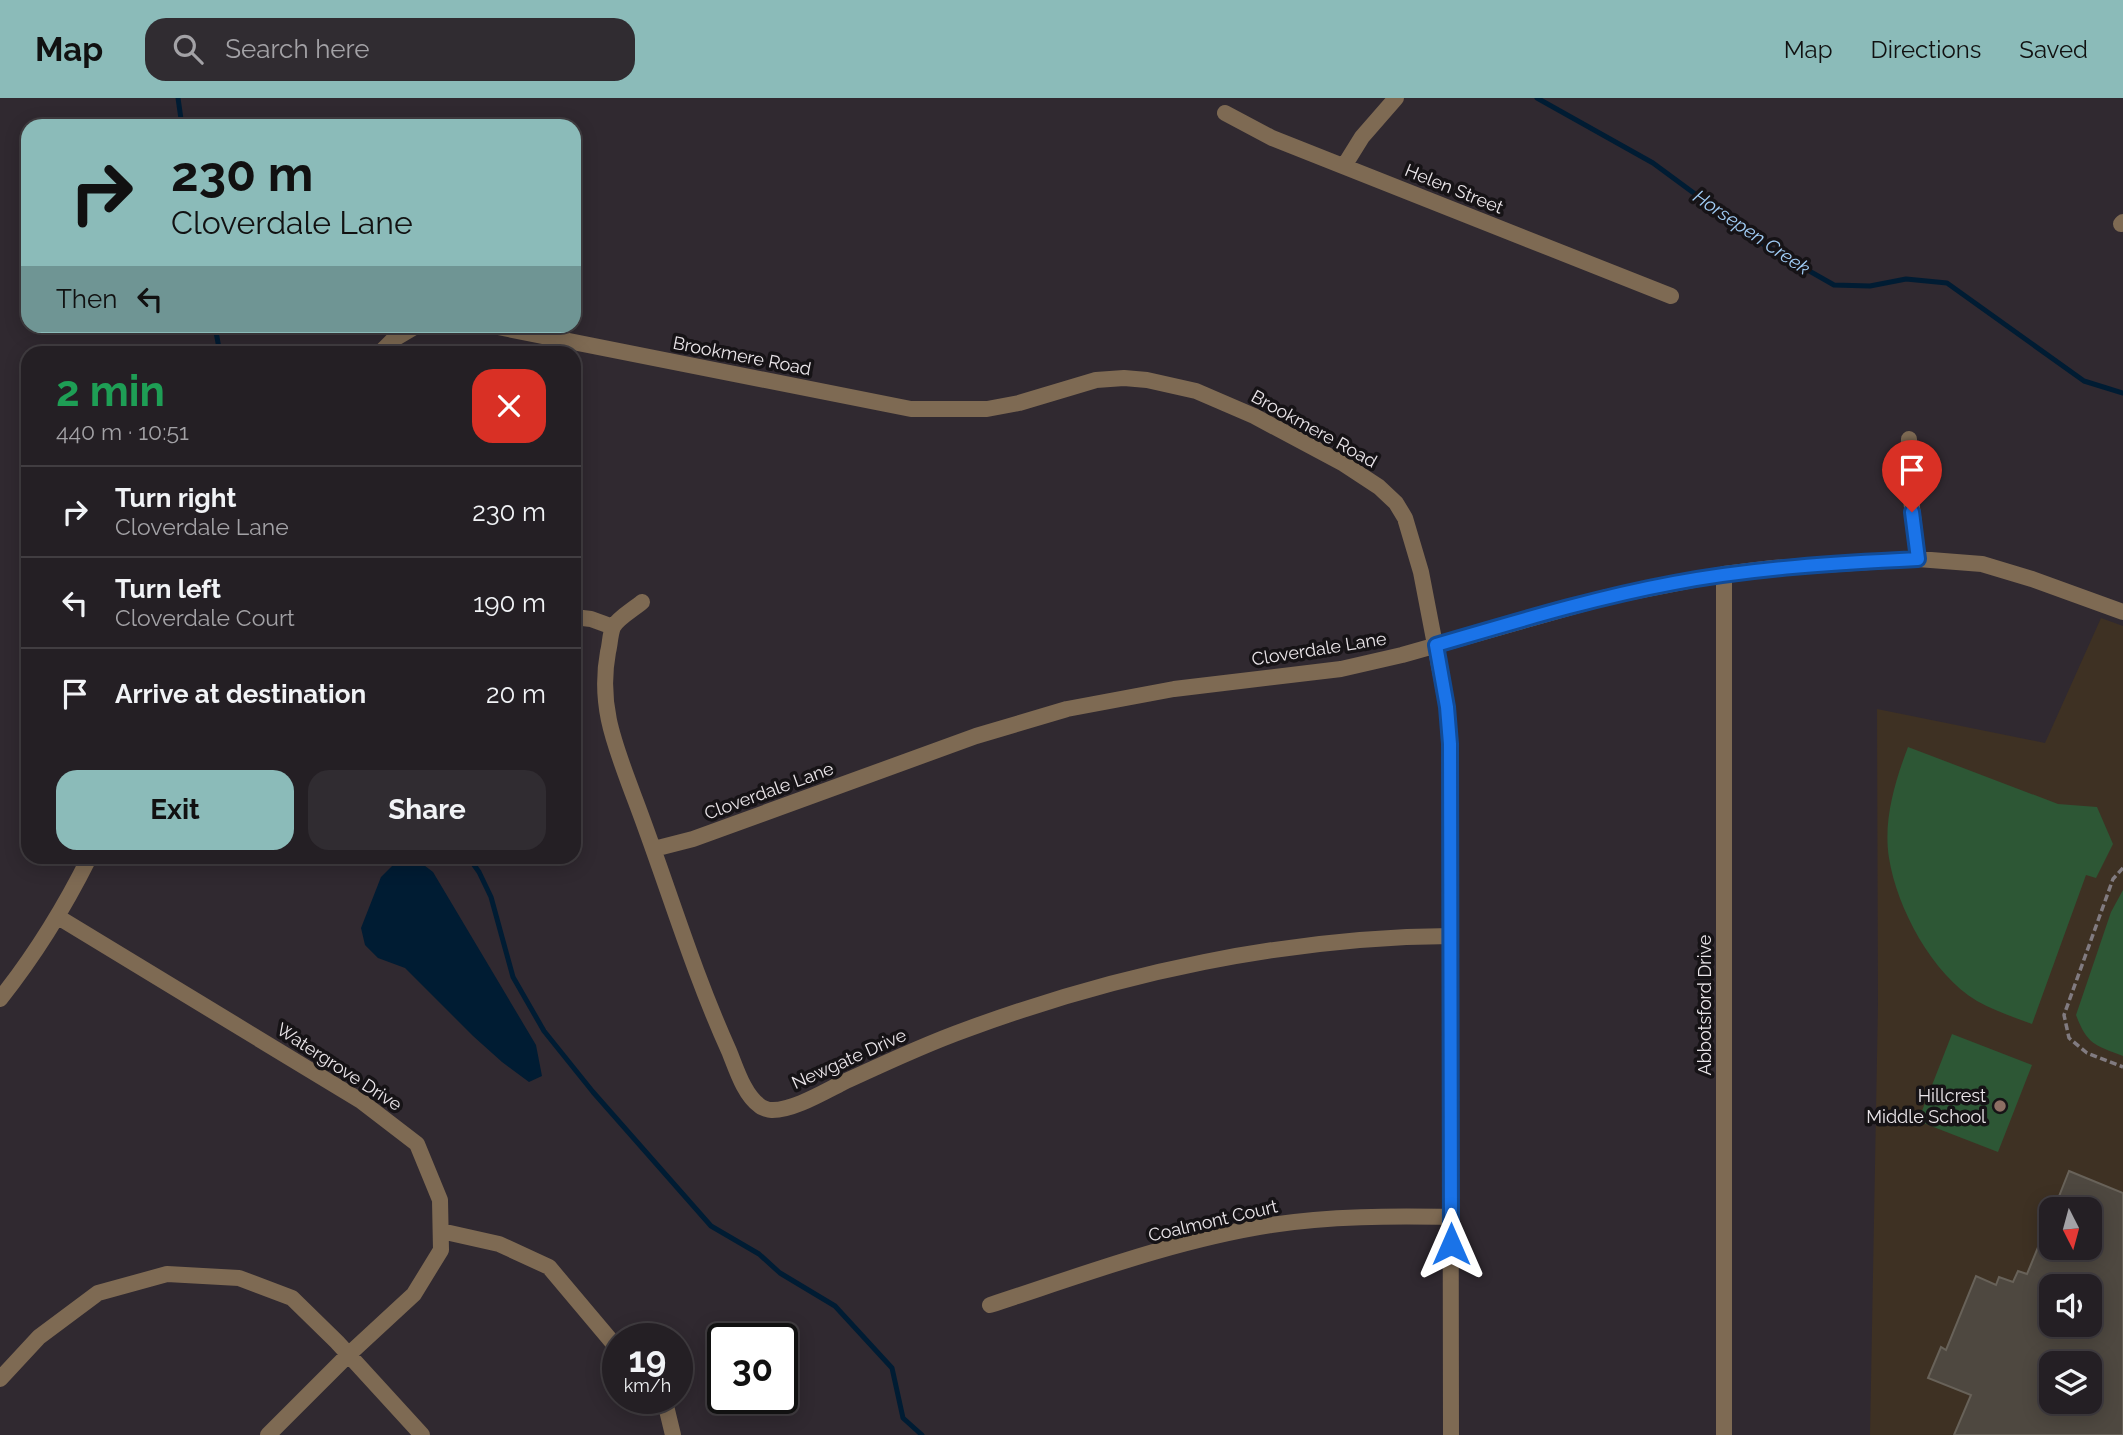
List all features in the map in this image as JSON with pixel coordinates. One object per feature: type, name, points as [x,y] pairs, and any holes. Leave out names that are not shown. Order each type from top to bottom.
[{"type":"street","points":[[1345,166],[1362,137],[1396,98]]},
{"type":"street","name":"Helen Street","points":[[1225,113],[1272,138],[1671,296]]},
{"type":"street","points":[[387,346],[404,333]]},
{"type":"street","name":"Brookmere Road","points":[[528,333],[911,409],[987,409],[1019,403],[1096,380],[1147,380],[1196,391],[1254,416],[1344,464],[1389,495],[1405,518],[1410,532],[1436,645],[1447,707],[1450,744],[1451,1435]]},
{"type":"street","points":[[1909,439],[1909,473],[1918,559]]},
{"type":"street","name":"Cloverdale Lane","points":[[654,849],[693,839],[976,736],[1067,709],[1174,689],[1341,669],[1594,600],[1724,575],[1773,568],[1918,559],[1982,564],[2123,612]]},
{"type":"street","name":"Abbotsford Drive","points":[[1724,575],[1724,1435]]},
{"type":"street","points":[[581,618],[613,627],[642,603]]},
{"type":"street","name":"Newgate Drive","points":[[613,627],[606,665],[606,716],[612,739],[711,1011],[749,1093],[759,1106],[769,1111],[803,1102],[965,1030],[1052,1001],[1122,982],[1288,948],[1357,940],[1451,936]]},
{"type":"street","points":[[0,999],[27,966],[58,917],[86,864]]},
{"type":"street","name":"Watergrove Drive","points":[[58,917],[361,1101],[417,1144],[440,1200],[441,1250],[414,1294],[268,1435]]},
{"type":"street","name":"Coalmont Court","points":[[990,1306],[1140,1257],[1234,1232],[1310,1220],[1394,1216],[1451,1217]]},
{"type":"street","points":[[440,1231],[499,1244],[549,1267],[602,1330]]},
{"type":"street","points":[[0,1379],[39,1338],[98,1293],[167,1274],[239,1278],[292,1298],[422,1435]]},
{"type":"street","points":[[668,1414],[673,1435]]},
{"type":"path","points":[[2123,868],[2113,879],[2064,1015],[2070,1038],[2078,1046],[2087,1053],[2123,1067]]},
{"type":"shaded area","name":"Hillcrest Middle School","points":[[2101,618],[2123,626],[2123,1435],[1870,1435],[1878,1004],[1877,709],[2045,743]]},
{"type":"green space","points":[[1908,747],[2058,804],[2097,807],[2113,844],[2096,878],[2086,875],[2032,1024],[1984,1005],[1961,989],[1931,957],[1908,918],[1893,877],[1888,830],[1891,801]]},
{"type":"green space","points":[[2123,890],[2123,1056],[2088,1038],[2076,1015],[2111,912]]},
{"type":"green space","points":[[1952,1034],[2032,1065],[1998,1152],[1918,1121]]},
{"type":"water","points":[[394,864],[423,864],[433,872],[536,1045],[542,1076],[529,1082],[473,1036],[405,968],[378,958],[365,945],[361,928],[381,877]]},
{"type":"building","points":[[2069,1171],[2123,1193],[2123,1435],[1954,1435],[1971,1395],[1928,1378],[1941,1347],[1946,1350],[1976,1276],[1996,1285],[1999,1277],[2013,1282],[2018,1271],[2027,1274],[2039,1245],[2039,1260],[2102,1260],[2102,1197],[2059,1197]]},
{"type":"waterway","points":[[178,98],[181,119]]},
{"type":"waterway","name":"Horsepen Creek","points":[[1537,98],[1653,163],[1767,247],[1834,285],[1870,286],[1906,279],[1947,283],[2084,381],[2123,393]]},
{"type":"waterway","points":[[216,333],[219,346]]},
{"type":"waterway","points":[[473,864],[491,897],[513,977],[544,1031],[593,1092],[711,1226],[759,1254],[780,1273],[835,1306],[892,1368],[903,1418],[922,1435]]},
{"type":"place","name":"Hillcrest Middle School","points":[[2000,1106]]},
{"type":"route","points":[[1451,1244],[1450,744],[1447,707],[1436,645],[1582,603],[1674,583],[1773,568],[1918,559],[1912,512]]}]
